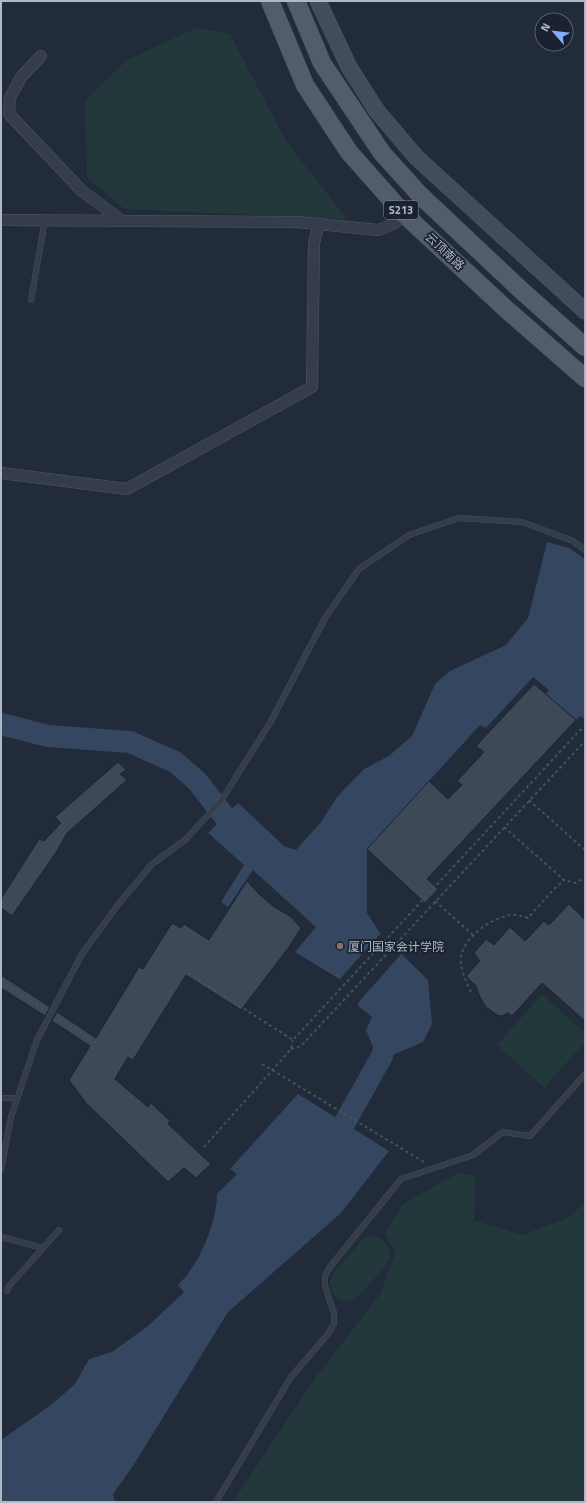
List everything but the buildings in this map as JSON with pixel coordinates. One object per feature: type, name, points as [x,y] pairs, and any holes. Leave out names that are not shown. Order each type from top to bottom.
[{"type":"main road","name":"云顶南路","points":[[270,1],[305,85],[349,152],[403,213],[506,308],[585,378]]},
{"type":"main road","name":"云顶南路","points":[[296,1],[322,63],[382,153],[420,194],[522,291],[585,347]]},
{"type":"main road","points":[[506,308],[522,291]]},
{"type":"street","points":[[318,1],[349,66],[377,111],[416,158],[585,311]]},
{"type":"street","points":[[41,56],[21,77],[10,98],[9,114],[82,191],[121,220]]},
{"type":"street","points":[[1,220],[297,222],[378,230],[394,224],[403,213]]},
{"type":"street","points":[[1,473],[127,489],[312,388],[314,243],[319,224]]},
{"type":"lane","points":[[31,300],[45,220]]},
{"type":"lane","points":[[1,1170],[2,1158],[11,1117],[37,1040],[82,954],[117,906],[152,864],[185,840],[221,801],[270,723],[325,618],[359,570],[409,535],[459,518],[522,522],[572,541],[585,550]]},
{"type":"lane","points":[[216,1502],[291,1377],[328,1334],[334,1324],[334,1313],[325,1286],[325,1276],[330,1267],[401,1179],[473,1155],[503,1132],[530,1136],[585,1074]]},
{"type":"lane","points":[[1,1098],[17,1098]]},
{"type":"lane","points":[[7,1292],[9,1286],[59,1230]]},
{"type":"lane","points":[[1,1237],[43,1248]]},
{"type":"path","points":[[204,1147],[291,1049],[293,1040],[580,730],[585,730]]},
{"type":"path","points":[[291,1049],[301,1046],[585,741]]},
{"type":"path","points":[[529,800],[585,850]]},
{"type":"path","points":[[504,827],[564,880],[575,882],[585,878]]},
{"type":"path","points":[[471,992],[461,962],[462,953],[473,935],[497,919],[510,915],[520,915],[528,918],[564,880]]},
{"type":"path","points":[[435,901],[473,935]]},
{"type":"path","points":[[183,970],[293,1040]]},
{"type":"path","points":[[1,981],[45,1010]]},
{"type":"path","points":[[59,1019],[98,1044]]},
{"type":"path","points":[[262,1064],[434,1168]]},
{"type":"green space","points":[[196,28],[230,34],[286,141],[347,219],[124,209],[87,177],[85,100],[127,60]]},
{"type":"green space","points":[[542,994],[585,1033],[585,1042],[544,1088],[497,1045]]},
{"type":"green space","points":[[458,1173],[475,1175],[474,1220],[522,1235],[567,1218],[585,1203],[585,1502],[233,1502],[316,1377],[381,1293],[395,1253],[385,1233],[403,1204]]},
{"type":"green space","points":[[372,1236],[381,1239],[387,1245],[390,1253],[388,1262],[369,1285],[351,1301],[340,1300],[332,1293],[330,1281],[334,1272],[364,1238]]},
{"type":"water","points":[[547,542],[569,548],[585,559],[585,720],[580,716],[576,720],[546,694],[549,690],[533,677],[486,728],[480,725],[367,849],[367,913],[380,933],[428,980],[432,1024],[423,1042],[395,1054],[375,1052],[366,1030],[372,1017],[357,1005],[364,994],[295,952],[316,927],[253,870],[228,907],[221,902],[244,865],[208,833],[238,803],[284,846],[296,850],[321,822],[337,797],[364,769],[389,756],[412,736],[435,684],[450,671],[506,645],[528,618]]},
{"type":"water","points":[[298,1094],[389,1151],[341,1213],[228,1312],[133,1466],[113,1494],[115,1502],[1,1502],[1,1440],[51,1405],[75,1384],[89,1359],[112,1352],[148,1326],[184,1292],[178,1285],[190,1271],[205,1244],[215,1213],[217,1194],[237,1174],[230,1169]]},
{"type":"pier","points":[[382,932],[403,952],[356,1005],[361,995],[338,981]]},
{"type":"waterway","points":[[1,724],[48,736],[130,742],[175,762],[197,781],[225,817],[245,839]]},
{"type":"waterway","points":[[330,1149],[382,1056],[392,1025]]},
{"type":"place","name":"厦门国家会计学院","points":[[340,946]]}]
